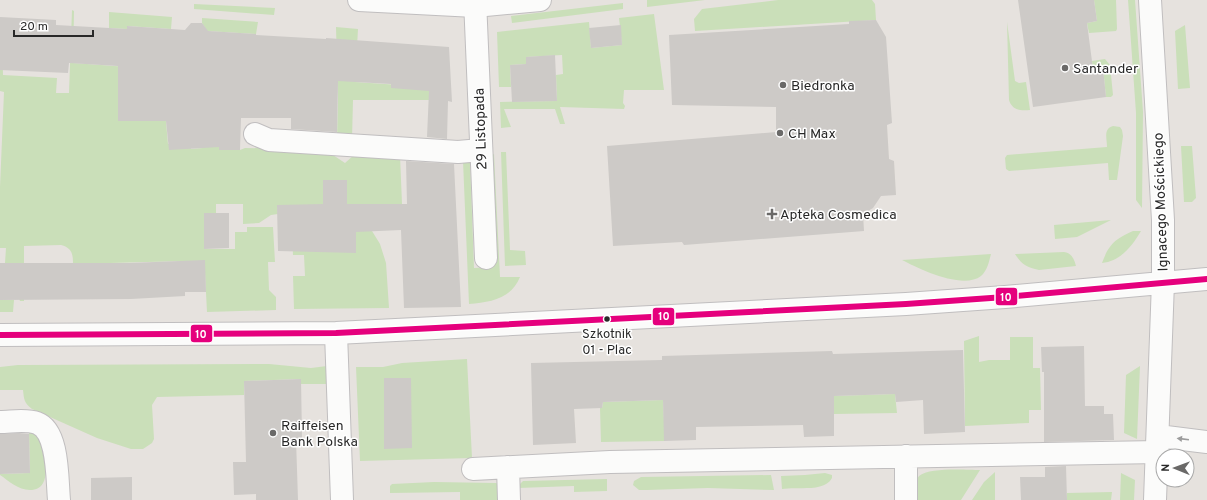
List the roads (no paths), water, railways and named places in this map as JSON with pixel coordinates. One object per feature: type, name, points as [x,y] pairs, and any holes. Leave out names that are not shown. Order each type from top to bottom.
[{"type":"street","points":[[359,0],[475,3],[540,0]]},
{"type":"street","name":"Ignacego Mościckiego","points":[[1150,0],[1163,220],[1163,282],[1155,500]]},
{"type":"street","name":"29 Listopada","points":[[475,3],[486,258]]},
{"type":"street","points":[[255,134],[269,140],[458,152],[481,150]]},
{"type":"street","points":[[0,335],[336,333],[906,304],[1005,297],[1207,279]]},
{"type":"street","points":[[336,333],[342,500]]},
{"type":"street","points":[[0,422],[29,421],[37,423],[44,427],[50,435],[55,456],[58,500]]},
{"type":"street","points":[[472,469],[610,462],[906,456],[1207,442]]},
{"type":"street","points":[[906,456],[906,500]]},
{"type":"street","points":[[508,467],[509,500]]},
{"type":"place","name":"Santander","points":[[1065,68]]},
{"type":"place","name":"Biedronka","points":[[783,85]]},
{"type":"place","name":"CH Max","points":[[780,133]]},
{"type":"place","name":"Apteka Cosmedica","points":[[772,214]]},
{"type":"place","name":"Szkotnik 01 - Plac","points":[[607,319]]},
{"type":"place","name":"Raiffeisen Bank Polska","points":[[273,433]]}]
